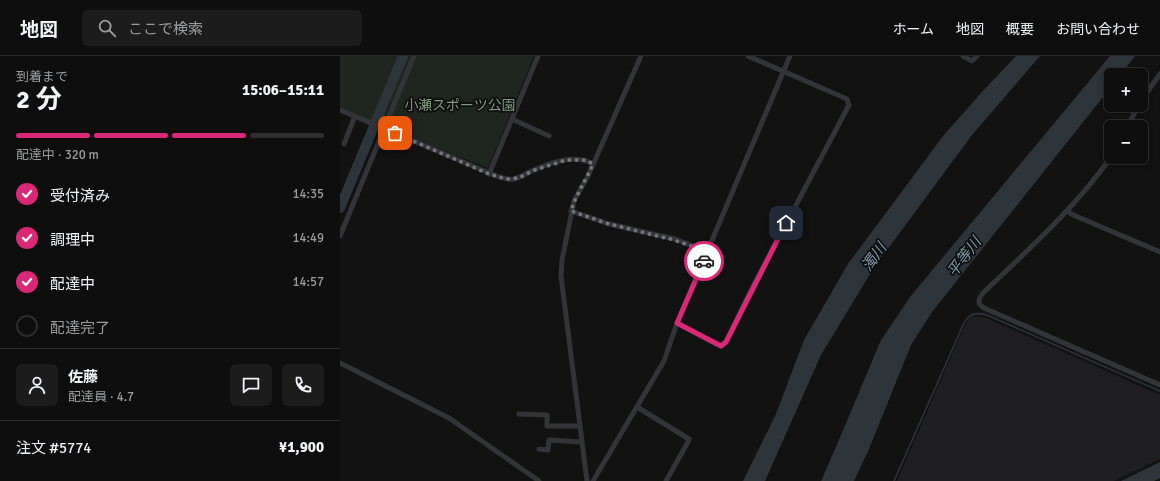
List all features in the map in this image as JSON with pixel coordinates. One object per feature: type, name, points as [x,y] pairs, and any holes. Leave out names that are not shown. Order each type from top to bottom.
[{"type":"street","points":[[340,236],[382,128],[414,56]]},
{"type":"street","points":[[489,174],[538,56]]},
{"type":"street","points":[[587,481],[561,276],[562,260],[571,211],[576,196],[588,176],[641,56]]},
{"type":"street","points":[[677,323],[718,345],[721,346],[726,342],[750,292],[849,105],[847,99],[748,56]]},
{"type":"street","points":[[593,481],[664,361],[677,323],[790,56]]},
{"type":"street","points":[[963,56],[972,61],[977,56]]},
{"type":"street","points":[[1148,91],[1160,74]]},
{"type":"street","points":[[340,110],[499,178],[512,179],[566,160],[586,160],[593,164]]},
{"type":"street","points":[[344,144],[355,116]]},
{"type":"street","points":[[512,119],[548,136]]},
{"type":"street","points":[[1106,164],[1068,211],[983,293],[979,300],[979,305],[1160,385]]},
{"type":"street","points":[[571,211],[609,224],[674,240],[708,252]]},
{"type":"street","points":[[1068,211],[1071,214],[1160,252]]},
{"type":"street","points":[[340,363],[449,418],[539,481]]},
{"type":"street","points":[[637,407],[688,439],[688,442],[666,481]]},
{"type":"street","points":[[519,414],[547,415],[547,426],[580,426]]},
{"type":"street","points":[[539,449],[548,450],[549,440],[582,442]]},
{"type":"shaded area","points":[[974,316],[986,318],[1160,395],[1160,459],[1114,481],[897,481],[965,325],[970,318]]},
{"type":"green space","name":"小瀬スポーツ公園","points":[[340,56],[534,56],[488,168],[340,110]]},
{"type":"water","name":"濁川","points":[[1016,56],[1040,56],[972,135],[873,269],[821,355],[765,481],[743,481],[776,414],[804,340],[848,264],[943,136]]},
{"type":"water","name":"平等川","points":[[1110,56],[1135,56],[1126,68],[1104,68],[1104,96],[932,312],[911,345],[869,449],[854,481],[821,481],[881,340],[910,297]]},
{"type":"water","points":[[1160,462],[1160,478],[1154,481],[1121,481]]},
{"type":"waterway","points":[[340,208],[403,56]]},
{"type":"waterway","points":[[894,481],[964,323],[971,315],[987,315],[1160,391]]},
{"type":"way so far","points":[[395,133],[499,178],[519,178],[532,171],[566,160],[586,160],[593,164],[588,176],[576,196],[571,211],[609,224],[689,244],[708,252],[704,261]]},
{"type":"route","points":[[704,261],[677,323],[721,346],[726,342],[786,223]]}]
